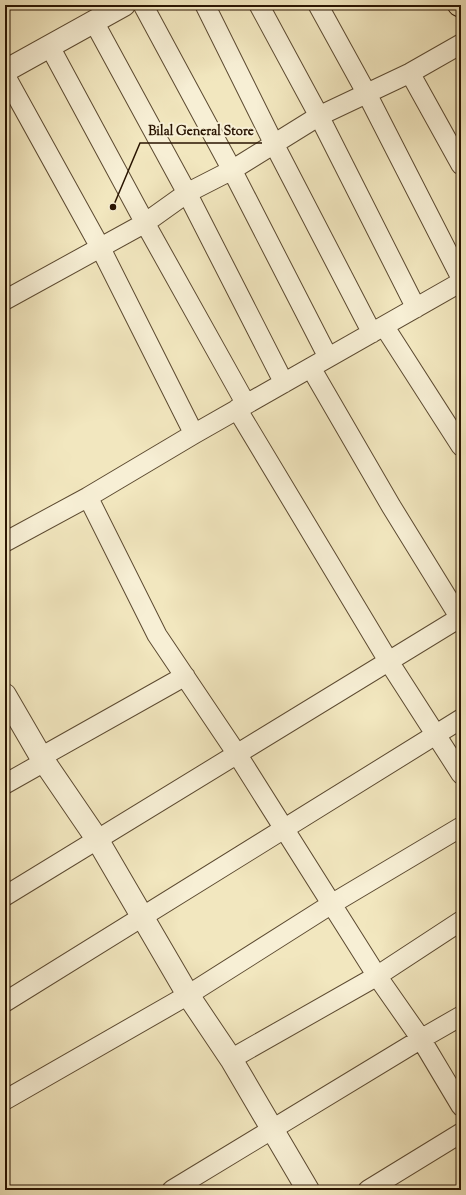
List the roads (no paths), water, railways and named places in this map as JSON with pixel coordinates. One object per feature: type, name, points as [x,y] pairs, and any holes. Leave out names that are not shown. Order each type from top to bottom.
[{"type":"street","points":[[5,71],[124,5]]},
{"type":"street","points":[[143,5],[232,170],[328,357]]},
{"type":"street","points":[[205,5],[274,144],[378,330],[461,446]]},
{"type":"street","points":[[259,5],[319,116],[416,308]]},
{"type":"street","points":[[318,5],[367,94],[461,278]]},
{"type":"street","points":[[94,22],[187,193],[284,383]]},
{"type":"street","points":[[5,300],[145,223],[187,193],[232,170],[319,116],[410,73],[461,44]]},
{"type":"street","points":[[50,47],[145,223],[241,407],[389,662],[461,774]]},
{"type":"street","points":[[410,73],[461,165]]},
{"type":"street","points":[[5,75],[100,247],[194,434]]},
{"type":"street","points":[[5,542],[88,497],[194,434],[461,282]]},
{"type":"street","points":[[5,896],[460,618],[392,506],[312,368]]},
{"type":"street","points":[[88,497],[157,635],[237,754],[330,905],[376,976],[421,1039],[461,1106]]},
{"type":"street","points":[[5,784],[42,760],[185,676]]},
{"type":"street","points":[[5,695],[42,760],[97,839],[188,995],[231,1059],[308,1190]]},
{"type":"street","points":[[5,1002],[143,918],[461,719]]},
{"type":"street","points":[[5,1100],[188,995],[330,905],[461,827]]},
{"type":"street","points":[[231,1059],[376,976],[461,921]]},
{"type":"street","points":[[172,1190],[461,1016]]},
{"type":"street","points":[[368,1190],[461,1133]]},
{"type":"place","name":"Bilal General Store","points":[[113,207]]}]
